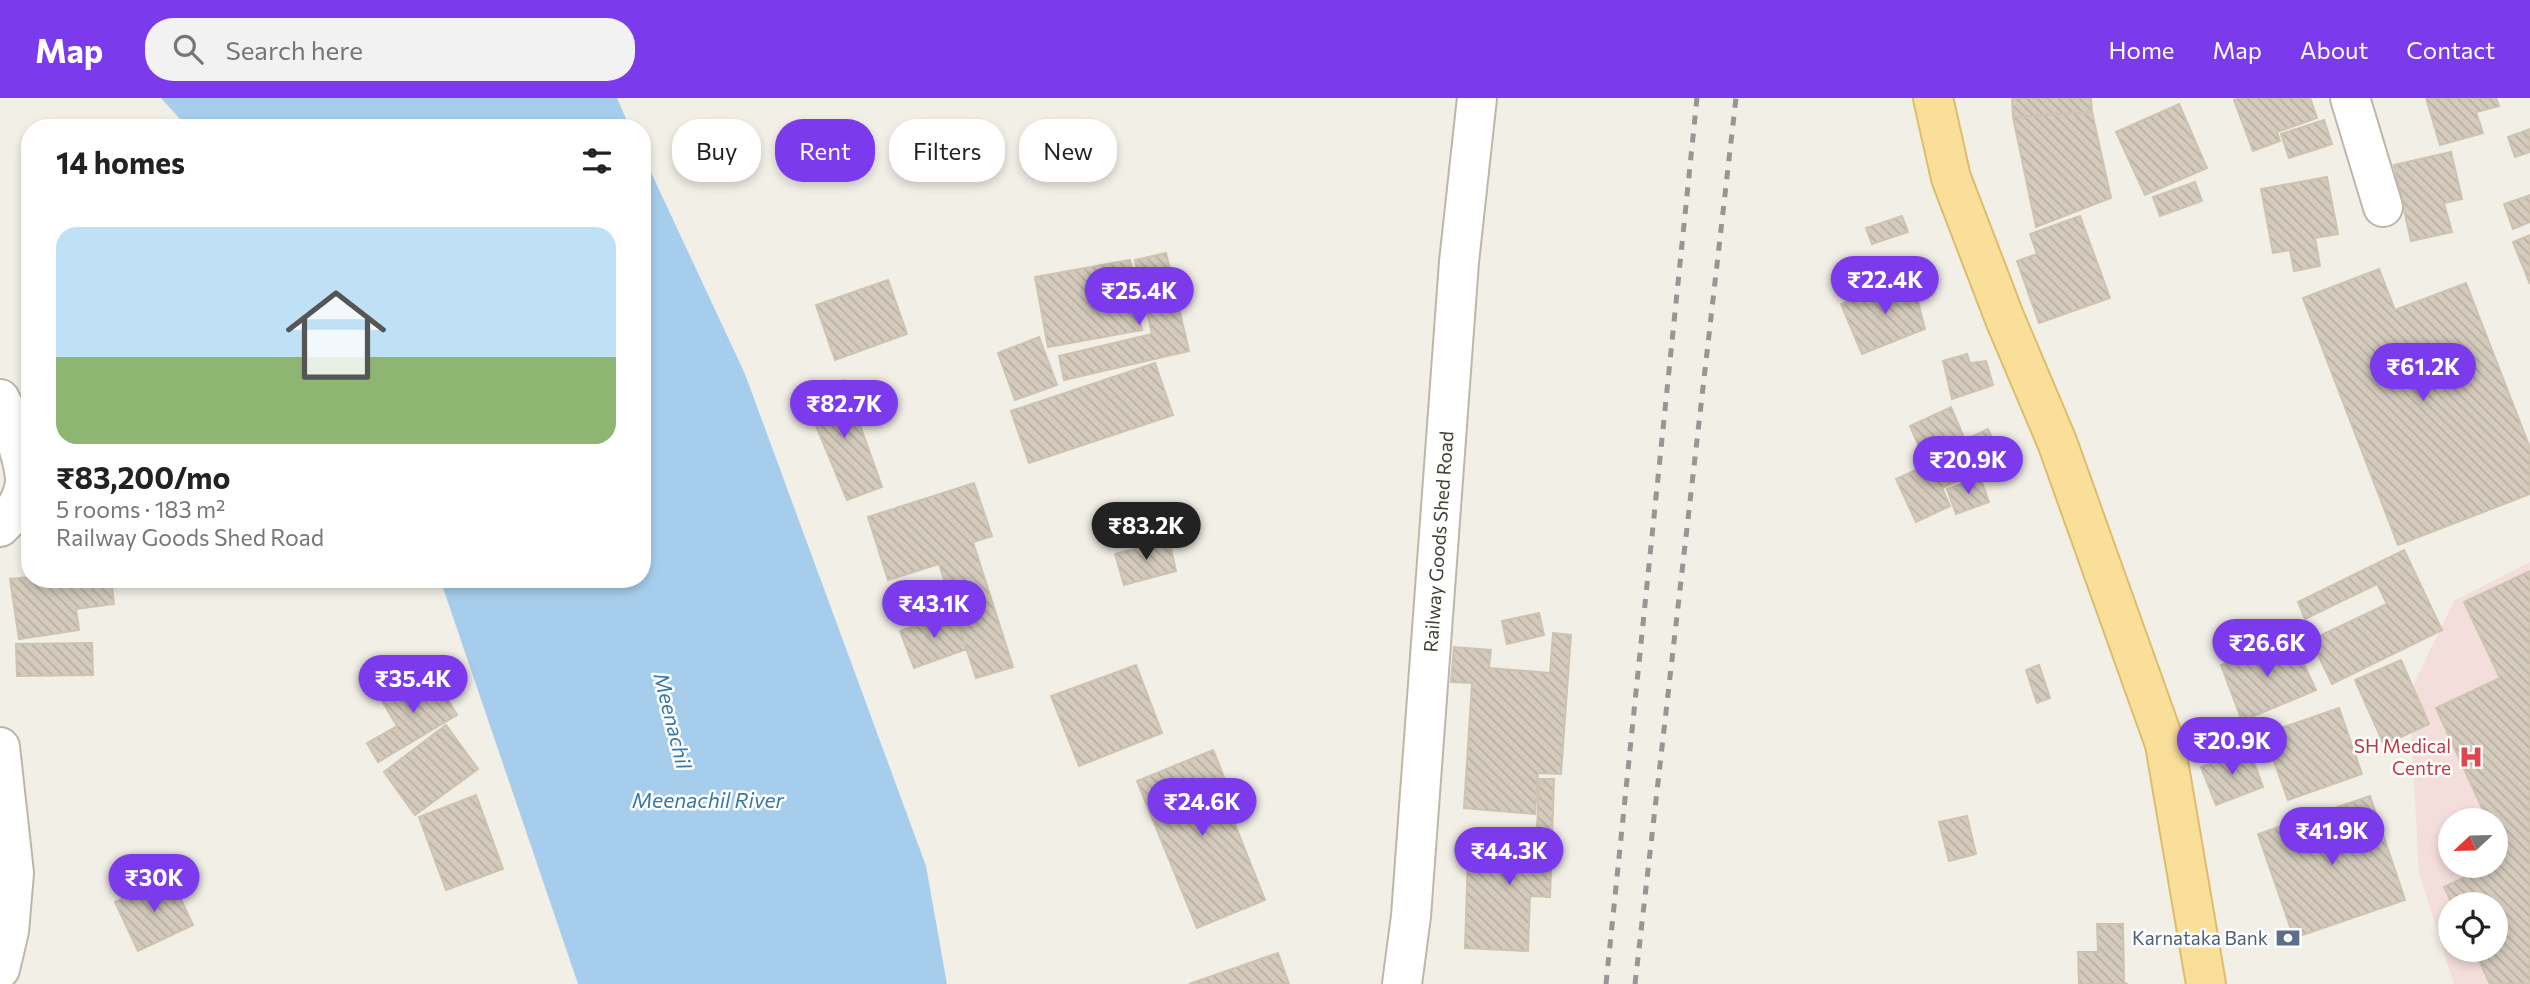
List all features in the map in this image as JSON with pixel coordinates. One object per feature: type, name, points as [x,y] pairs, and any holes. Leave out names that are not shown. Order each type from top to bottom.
[{"type":"main road","points":[[1933,98],[1951,178],[2005,319],[2057,442],[2165,744],[2206,984]]},
{"type":"street","name":"Railway Goods Shed Road","points":[[1402,984],[1410,916],[1459,262],[1477,98]]},
{"type":"street","points":[[2350,98],[2383,207]]},
{"type":"street","points":[[0,399],[9,416],[21,464]]},
{"type":"street","points":[[0,527],[14,514],[21,492]]},
{"type":"street","points":[[0,747],[14,873],[0,969]]},
{"type":"shaded area","name":"SH Medical Centre","points":[[2530,562],[2530,984],[2454,984],[2447,962],[2508,962],[2508,892],[2438,892],[2438,933],[2419,873],[2409,694],[2454,601]]},
{"type":"water","points":[[161,98],[617,98],[626,119],[180,119]]},
{"type":"water","name":"Meenachil River","points":[[651,172],[745,374],[926,866],[947,984],[578,984],[443,588],[651,588]]},
{"type":"building","points":[[2012,98],[2091,98],[2092,112],[2013,117]]},
{"type":"building","points":[[2310,98],[2317,118],[2277,132],[2280,141],[2253,151],[2234,100]]},
{"type":"building","points":[[2426,98],[2496,98],[2499,106],[2476,112],[2483,133],[2440,145]]},
{"type":"building","points":[[2179,104],[2207,168],[2145,195],[2116,132]]},
{"type":"building","points":[[2092,112],[2111,198],[2036,227],[2013,117]]},
{"type":"building","points":[[2324,120],[2332,144],[2289,158],[2281,134]]},
{"type":"building","points":[[2530,129],[2530,152],[2515,157],[2508,137]]},
{"type":"building","points":[[2451,152],[2462,199],[2444,203],[2452,232],[2411,241],[2394,165]]},
{"type":"building","points":[[2327,177],[2338,234],[2315,238],[2320,266],[2294,271],[2290,250],[2273,253],[2261,189]]},
{"type":"building","points":[[2195,182],[2202,201],[2160,216],[2153,197]]},
{"type":"building","points":[[2530,195],[2530,222],[2513,229],[2504,204]]},
{"type":"building","points":[[1902,216],[1908,232],[1872,244],[1866,228]]},
{"type":"building","points":[[2080,216],[2110,298],[2039,323],[2017,261],[2037,254],[2030,234]]},
{"type":"building","points":[[2530,235],[2530,284],[2513,242]]},
{"type":"building","points":[[1166,253],[1189,351],[1064,380],[1059,356],[1152,334],[1135,260]]},
{"type":"building","points":[[1130,260],[1142,330],[1048,347],[1035,277]]},
{"type":"building","points":[[2379,269],[2395,310],[2466,283],[2530,448],[2530,494],[2398,545],[2303,298]]},
{"type":"building","points":[[1912,279],[1925,329],[1862,354],[1841,304]]},
{"type":"building","points":[[888,280],[907,334],[835,360],[816,305]]},
{"type":"building","points":[[1039,337],[1057,385],[1015,400],[998,353]]},
{"type":"building","points":[[1967,354],[1970,363],[1986,361],[1993,385],[1952,399],[1943,361]]},
{"type":"building","points":[[1155,363],[1173,415],[1029,463],[1011,411]]},
{"type":"building","points":[[844,380],[882,487],[847,500],[804,397]]},
{"type":"building","points":[[1951,407],[1965,440],[1988,429],[2002,460],[1942,488],[1950,506],[1916,522],[1896,479],[1927,465],[1910,426]]},
{"type":"building","points":[[1980,477],[1989,502],[1956,514],[1947,489]]},
{"type":"building","points":[[974,483],[992,536],[973,542],[1013,667],[976,678],[939,564],[888,580],[868,517]]},
{"type":"building","points":[[1169,540],[1176,571],[1124,585],[1115,554]]},
{"type":"building","points":[[2404,550],[2442,630],[2332,684],[2311,640],[2387,604],[2377,584],[2305,619],[2298,602]]},
{"type":"building","points":[[2530,571],[2530,984],[2490,984],[2480,962],[2508,962],[2508,892],[2446,892],[2444,887],[2463,878],[2508,878],[2508,808],[2482,808],[2436,708],[2500,678],[2464,602]]},
{"type":"building","points":[[21,578],[21,588],[112,588],[114,604],[76,609],[79,630],[19,639],[10,579]]},
{"type":"building","points":[[953,612],[967,649],[914,668],[900,631]]},
{"type":"building","points":[[1539,613],[1544,635],[1507,644],[1502,621]]},
{"type":"building","points":[[1553,633],[1571,635],[1561,774],[1538,773],[1535,814],[1464,808],[1472,683],[1451,682],[1454,647],[1491,650],[1489,668],[1550,673]]},
{"type":"building","points":[[2291,637],[2316,690],[2242,721],[2221,665]]},
{"type":"building","points":[[92,643],[93,675],[17,676],[16,644]]},
{"type":"building","points":[[2401,660],[2429,724],[2384,745],[2355,680]]},
{"type":"building","points":[[1136,665],[1162,733],[1079,766],[1051,696]]},
{"type":"building","points":[[2039,665],[2050,698],[2037,703],[2026,670]]},
{"type":"building","points":[[431,672],[457,715],[378,762],[367,743],[397,726],[382,701]]},
{"type":"building","points":[[2339,708],[2362,774],[2288,800],[2264,734]]},
{"type":"building","points":[[446,725],[478,769],[415,815],[384,772]]},
{"type":"building","points":[[2249,749],[2263,787],[2216,805],[2201,767]]},
{"type":"building","points":[[1213,750],[1241,819],[1234,822],[1265,900],[1197,928],[1137,781]]},
{"type":"building","points":[[1539,779],[1554,779],[1550,897],[1530,896],[1528,951],[1465,948],[1468,854],[1536,857]]},
{"type":"building","points":[[476,795],[503,869],[446,890],[419,817]]},
{"type":"building","points":[[2370,796],[2405,900],[2294,938],[2258,834]]},
{"type":"building","points":[[1967,816],[1976,854],[1949,861],[1939,822]]},
{"type":"building","points":[[170,876],[193,925],[138,951],[115,902]]},
{"type":"building","points":[[2097,924],[2123,924],[2124,982],[2127,984],[2079,984],[2078,952],[2098,952]]},
{"type":"building","points":[[1278,953],[1289,984],[1189,984]]},
{"type":"railway","points":[[1606,984],[1697,98]]},
{"type":"railway","points":[[1635,984],[1736,98]]},
{"type":"place","name":"SH Medical Centre","points":[[2471,757]]},
{"type":"place","name":"Karnataka Bank","points":[[2288,938]]},
{"type":"water label","name":"Meenachil","points":[[672,721]]}]
